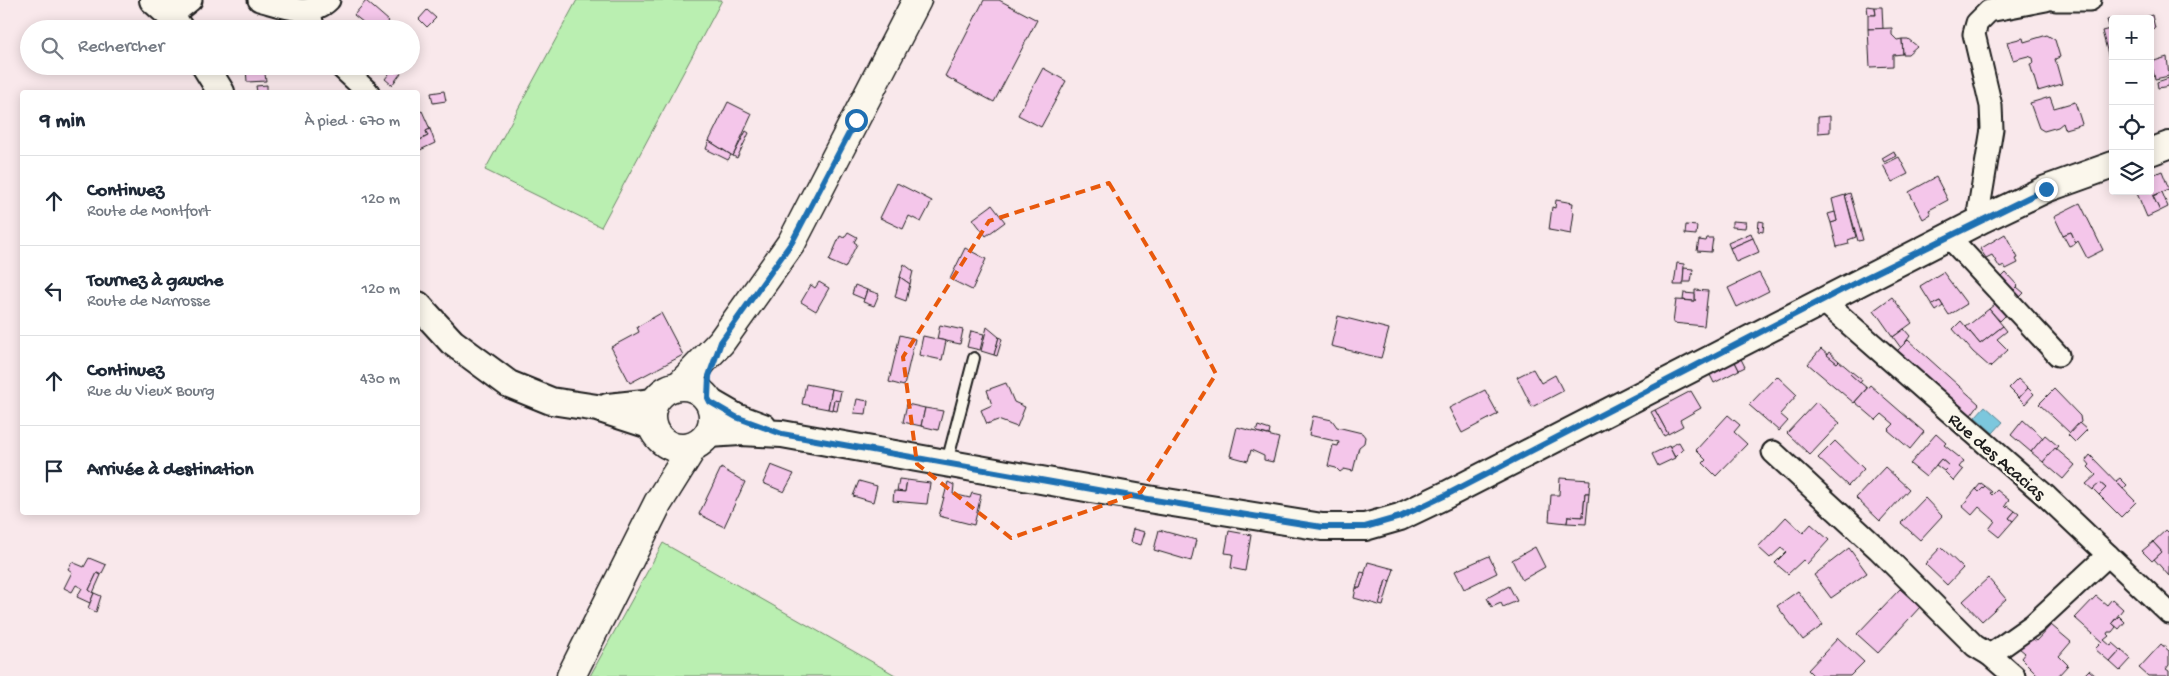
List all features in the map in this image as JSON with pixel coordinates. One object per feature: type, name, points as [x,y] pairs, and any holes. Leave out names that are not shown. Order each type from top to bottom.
[{"type":"main road","points":[[658,503],[662,462],[656,423],[665,390],[680,385],[721,342],[792,242],[917,0]]},
{"type":"main road","points":[[571,676],[658,503],[714,419],[709,400],[709,376],[721,342]]},
{"type":"main road","points":[[680,385],[695,388],[709,400]]},
{"type":"main road","points":[[656,423],[676,448],[701,441]]},
{"type":"street","points":[[168,15],[191,0]]},
{"type":"street","points":[[260,0],[294,10],[312,20],[329,0]]},
{"type":"street","points":[[1982,219],[1979,208],[1992,129],[1992,114],[1974,34],[1977,23],[1988,11],[2046,0]]},
{"type":"street","points":[[2056,0],[2090,0]]},
{"type":"street","points":[[211,75],[221,90]]},
{"type":"street","points":[[350,75],[366,90]]},
{"type":"street","points":[[2154,151],[2169,145]]},
{"type":"street","points":[[701,441],[740,432],[782,434],[1322,527],[1365,527],[1400,517],[1446,495],[1982,219],[2046,189],[2109,166]]},
{"type":"street","points":[[1949,237],[2058,355]]},
{"type":"street","name":"Rue des Acacias","points":[[1823,301],[2047,496],[2169,613]]},
{"type":"street","points":[[420,307],[452,342],[509,384],[551,400],[597,408],[656,423]]},
{"type":"street","points":[[709,400],[736,417],[782,434]]},
{"type":"street","points":[[1772,452],[1878,549],[1975,646],[1990,655],[2014,676]]},
{"type":"street","points":[[1990,655],[2034,624],[2108,555]]},
{"type":"lane","points":[[947,463],[974,358]]},
{"type":"highlighted area","points":[[1109,183],[1165,276],[1216,374],[1141,492],[1011,538],[917,464],[903,357],[989,221]]},
{"type":"green space","points":[[577,0],[722,0],[601,227],[485,170]]},
{"type":"green space","points":[[663,543],[897,676],[590,676]]},
{"type":"water","points":[[1985,406],[2003,422],[1993,433],[1975,417]]},
{"type":"building","points":[[984,0],[999,0],[1037,20],[994,102],[945,76]]},
{"type":"building","points":[[366,1],[388,20],[360,20],[354,15]]},
{"type":"building","points":[[1867,6],[1875,7],[1876,15],[1868,15]]},
{"type":"building","points":[[1875,7],[1882,7],[1883,29],[1868,29],[1868,15],[1876,15]]},
{"type":"building","points":[[427,10],[436,18],[427,27],[419,19]]},
{"type":"building","points":[[1892,28],[1892,35],[1897,40],[1902,39],[1903,54],[1893,55],[1893,66],[1870,67],[1868,29]]},
{"type":"building","points":[[2109,29],[2109,58],[2102,31]]},
{"type":"building","points":[[2047,35],[2055,40],[2060,57],[2055,59],[2062,84],[2038,91],[2030,64],[2034,63],[2033,58],[2028,56],[2013,60],[2007,42],[2023,38],[2024,42]]},
{"type":"building","points":[[1902,39],[1908,39],[1917,46],[1908,54],[1903,54]]},
{"type":"building","points":[[2167,57],[2169,76],[2155,79],[2154,61]]},
{"type":"building","points":[[1043,68],[1066,81],[1041,127],[1018,115]]},
{"type":"building","points":[[246,75],[265,75],[266,81],[247,82]]},
{"type":"building","points":[[388,75],[400,75],[392,85],[385,79]]},
{"type":"building","points":[[2169,78],[2169,86],[2158,88],[2157,82]]},
{"type":"building","points":[[267,85],[267,90],[257,90],[256,86]]},
{"type":"building","points":[[444,91],[446,101],[433,103],[431,93]]},
{"type":"building","points":[[2050,97],[2054,108],[2075,102],[2082,124],[2065,129],[2063,123],[2058,127],[2044,131],[2039,128],[2030,103]]},
{"type":"building","points":[[728,102],[752,114],[733,156],[709,141]]},
{"type":"building","points":[[422,111],[430,129],[426,131],[428,136],[420,140],[420,112]]},
{"type":"building","points":[[1830,116],[1830,132],[1818,133],[1818,117]]},
{"type":"building","points":[[430,129],[435,143],[420,150],[420,140],[428,136],[426,131]]},
{"type":"building","points":[[746,131],[749,133],[737,158],[733,156]]},
{"type":"building","points":[[709,141],[731,155],[728,160],[706,149]]},
{"type":"building","points":[[1894,151],[1896,156],[1884,162],[1882,158]]},
{"type":"building","points":[[1899,157],[1908,174],[1892,182],[1883,165]]},
{"type":"building","points":[[2162,171],[2169,189],[2153,196],[2160,211],[2147,217],[2138,195],[2154,195],[2154,174]]},
{"type":"building","points":[[1936,177],[1948,200],[1929,210],[1931,214],[1923,219],[1909,192]]},
{"type":"building","points":[[897,183],[932,201],[921,222],[909,216],[903,229],[880,218]]},
{"type":"building","points":[[2162,192],[2168,207],[2160,211],[2153,196]]},
{"type":"building","points":[[1850,193],[1863,240],[1858,241],[1845,195]]},
{"type":"building","points":[[1845,195],[1856,237],[1848,240],[1849,244],[1837,247],[1831,223],[1837,221],[1832,199]]},
{"type":"building","points":[[1556,200],[1573,203],[1572,211],[1574,212],[1571,234],[1549,230],[1552,207],[1555,208]]},
{"type":"building","points":[[2080,203],[2103,250],[2087,258],[2078,241],[2076,243],[2071,232],[2063,235],[2054,216]]},
{"type":"building","points":[[992,205],[1005,222],[986,236],[973,219]]},
{"type":"building","points":[[1835,212],[1837,221],[1831,223],[1828,214]]},
{"type":"building","points":[[1732,221],[1746,222],[1745,228],[1732,227]]},
{"type":"building","points":[[1759,221],[1764,222],[1763,232],[1758,231]]},
{"type":"building","points":[[1686,225],[1697,226],[1696,235],[1685,234]]},
{"type":"building","points":[[848,232],[857,237],[854,242],[857,244],[845,268],[829,261],[840,236],[844,238]]},
{"type":"building","points":[[2071,232],[2076,243],[2069,246],[2063,235]]},
{"type":"building","points":[[1751,233],[1753,238],[1730,248],[1728,243]]},
{"type":"building","points":[[2005,234],[2018,258],[2016,259],[2018,263],[2006,269],[2004,266],[2000,268],[1992,255],[1986,258],[1980,249]]},
{"type":"building","points":[[1707,238],[1713,238],[1711,252],[1697,251],[1699,240],[1706,241]]},
{"type":"building","points":[[1753,238],[1759,252],[1736,262],[1730,248]]},
{"type":"building","points":[[965,248],[986,259],[972,290],[950,279]]},
{"type":"building","points":[[1677,263],[1684,264],[1683,285],[1674,285]]},
{"type":"building","points":[[904,264],[913,271],[910,284],[900,277]]},
{"type":"building","points":[[1684,268],[1693,269],[1691,282],[1683,282]]},
{"type":"building","points":[[1943,272],[1967,304],[1949,315],[1940,301],[1932,305],[1920,286]]},
{"type":"building","points":[[1759,273],[1769,291],[1737,307],[1728,288]]},
{"type":"building","points":[[2006,273],[2018,286],[2011,293],[1999,280]]},
{"type":"building","points":[[900,277],[910,284],[906,301],[895,297]]},
{"type":"building","points":[[819,282],[829,288],[816,311],[801,302],[811,285],[815,288]]},
{"type":"building","points":[[855,285],[867,290],[864,299],[852,294]]},
{"type":"building","points":[[2017,287],[2024,293],[2018,299],[2011,293]]},
{"type":"building","points":[[867,290],[879,294],[874,306],[863,302]]},
{"type":"building","points":[[1695,290],[1708,291],[1704,326],[1673,323],[1676,300],[1695,301]]},
{"type":"building","points":[[1684,293],[1695,294],[1695,301],[1683,300]]},
{"type":"building","points":[[1892,297],[1912,323],[1893,337],[1874,310]]},
{"type":"building","points":[[1940,301],[1943,306],[1936,311],[1932,305]]},
{"type":"building","points":[[1995,304],[2006,315],[2000,321],[1989,309]]},
{"type":"building","points":[[1989,309],[2003,326],[1980,344],[1966,327]]},
{"type":"building","points":[[661,313],[683,355],[630,383],[611,347],[639,332],[637,327]]},
{"type":"building","points":[[1338,316],[1389,329],[1381,358],[1331,346]]},
{"type":"building","points":[[1961,321],[1980,344],[2003,326],[2007,331],[1997,339],[2008,350],[1990,367],[1973,352],[1953,329]]},
{"type":"building","points":[[940,325],[963,330],[960,344],[937,339]]},
{"type":"building","points":[[987,327],[999,337],[994,355],[981,351]]},
{"type":"building","points":[[1904,329],[1910,336],[1901,348],[1893,337]]},
{"type":"building","points":[[971,331],[984,334],[980,350],[967,347]]},
{"type":"building","points":[[900,335],[915,339],[904,386],[889,382]]},
{"type":"building","points":[[923,336],[946,341],[942,360],[919,355]]},
{"type":"building","points":[[999,337],[1002,339],[997,356],[994,355]]},
{"type":"building","points":[[1908,340],[1979,404],[1971,415],[1897,351]]},
{"type":"building","points":[[1821,349],[1837,363],[1839,361],[1852,372],[1850,374],[1867,388],[1854,403],[1808,364]]},
{"type":"building","points":[[1829,352],[1839,361],[1837,363],[1827,355]]},
{"type":"building","points":[[1741,359],[1745,367],[1739,370],[1735,362]]},
{"type":"building","points":[[1735,362],[1739,370],[1714,383],[1710,375]]},
{"type":"building","points":[[1533,369],[1541,383],[1555,375],[1563,391],[1532,407],[1517,377]]},
{"type":"building","points":[[1852,372],[1862,380],[1860,383],[1850,374]]},
{"type":"building","points":[[1777,376],[1797,395],[1780,414],[1788,421],[1779,431],[1749,405]]},
{"type":"building","points":[[2018,379],[2028,388],[2019,398],[2009,388]]},
{"type":"building","points":[[1006,383],[1014,402],[1025,407],[1017,427],[998,420],[987,424],[981,410],[992,405],[987,390]]},
{"type":"building","points":[[806,384],[832,389],[828,409],[802,404]]},
{"type":"building","points":[[1870,385],[1924,432],[1910,449],[1888,430],[1894,424],[1882,414],[1876,420],[1855,402]]},
{"type":"building","points":[[2028,388],[2034,394],[2025,404],[2019,398]]},
{"type":"building","points":[[832,389],[841,391],[839,401],[834,400],[832,410],[828,409]]},
{"type":"building","points":[[2054,389],[2080,416],[2081,422],[2070,433],[2039,404]]},
{"type":"building","points":[[1485,390],[1498,414],[1462,433],[1449,408]]},
{"type":"building","points":[[1691,391],[1701,408],[1680,420],[1683,426],[1668,434],[1655,410]]},
{"type":"building","points":[[857,399],[868,401],[866,414],[854,413]]},
{"type":"building","points":[[834,400],[839,401],[837,411],[832,410]]},
{"type":"building","points":[[1816,402],[1840,423],[1810,455],[1787,433]]},
{"type":"building","points":[[907,404],[925,408],[921,426],[903,422]]},
{"type":"building","points":[[925,408],[943,411],[938,430],[921,426]]},
{"type":"building","points":[[1655,410],[1668,434],[1664,436],[1651,412]]},
{"type":"building","points":[[1728,415],[1740,425],[1734,432],[1747,444],[1716,476],[1703,463],[1706,460],[1696,450]]},
{"type":"building","points":[[1313,416],[1332,420],[1337,427],[1362,433],[1365,437],[1364,443],[1359,447],[1353,471],[1344,469],[1340,472],[1336,468],[1328,466],[1333,445],[1338,446],[1339,442],[1309,435]]},
{"type":"building","points":[[2023,420],[2043,438],[2031,452],[2011,435]]},
{"type":"building","points":[[2079,423],[2087,430],[2075,442],[2068,435]]},
{"type":"building","points":[[1258,426],[1270,430],[1269,435],[1256,432]]},
{"type":"building","points":[[1237,427],[1279,438],[1273,462],[1264,460],[1264,456],[1251,450],[1248,461],[1230,456]]},
{"type":"building","points":[[1936,434],[1946,443],[1944,445],[1964,461],[1959,467],[1963,470],[1954,481],[1944,471],[1949,466],[1941,459],[1926,477],[1910,464]]},
{"type":"building","points":[[2045,435],[2058,446],[2043,462],[2031,452]]},
{"type":"building","points":[[1835,441],[1864,469],[1848,486],[1818,458]]},
{"type":"building","points":[[1679,442],[1683,449],[1675,457],[1669,447]]},
{"type":"building","points":[[1669,446],[1675,458],[1658,466],[1652,454]]},
{"type":"building","points":[[2055,448],[2075,465],[2063,479],[2043,462]]},
{"type":"building","points":[[2090,455],[2136,502],[2121,517],[2099,495],[2106,488],[2100,483],[2093,490],[2086,484],[2096,475],[2088,467],[2090,465],[2086,460]]},
{"type":"building","points":[[1941,459],[1949,466],[1944,471],[1936,465]]},
{"type":"building","points":[[771,465],[794,474],[784,492],[763,483]]},
{"type":"building","points":[[1885,467],[1909,489],[1880,521],[1856,498]]},
{"type":"building","points":[[721,468],[745,482],[724,527],[699,514]]},
{"type":"building","points":[[1560,478],[1590,480],[1589,493],[1585,493],[1583,517],[1568,516],[1567,523],[1549,521],[1551,495],[1559,495]]},
{"type":"building","points":[[2120,478],[2127,485],[2123,489],[2116,481]]},
{"type":"building","points":[[899,479],[907,480],[905,492],[897,491]]},
{"type":"building","points":[[907,480],[930,483],[927,504],[893,501],[894,491],[905,492]]},
{"type":"building","points":[[859,481],[877,486],[873,502],[853,496]]},
{"type":"building","points":[[948,482],[954,485],[953,494],[970,498],[972,493],[981,495],[974,525],[939,516]]},
{"type":"building","points":[[1981,483],[1985,486],[1979,492],[1976,489]]},
{"type":"building","points":[[2100,483],[2106,488],[2099,495],[2093,489]]},
{"type":"building","points":[[1985,486],[1992,492],[1990,493],[1992,495],[1997,490],[2009,500],[2005,506],[2015,511],[2009,518],[2013,521],[1999,537],[1989,529],[1995,521],[1979,507],[1972,515],[1962,506],[1976,489],[1979,492]]},
{"type":"building","points":[[1585,493],[1589,493],[1586,524],[1567,523],[1568,516],[1583,517]]},
{"type":"building","points":[[1925,498],[1942,516],[1920,540],[1901,523]]},
{"type":"building","points":[[2015,511],[2019,514],[2013,521],[2009,518]]},
{"type":"building","points":[[1786,517],[1803,533],[1811,524],[1829,540],[1807,564],[1803,560],[1788,574],[1775,563],[1786,552],[1781,548],[1770,558],[1758,547]]},
{"type":"building","points":[[1133,529],[1145,532],[1141,545],[1130,542]]},
{"type":"building","points":[[1159,530],[1196,540],[1191,561],[1154,550]]},
{"type":"building","points":[[2166,530],[2169,531],[2169,576],[2154,559],[2162,552],[2153,542]]},
{"type":"building","points":[[1229,531],[1251,535],[1245,571],[1231,568],[1233,554],[1225,553]]},
{"type":"building","points":[[2153,542],[2162,552],[2152,561],[2142,551]]},
{"type":"building","points":[[1535,547],[1545,567],[1522,580],[1512,560]]},
{"type":"building","points":[[1941,547],[1963,568],[1947,585],[1925,564]]},
{"type":"building","points":[[1849,548],[1867,573],[1831,598],[1814,575]]},
{"type":"building","points":[[1489,556],[1497,573],[1464,589],[1455,571]]},
{"type":"building","points":[[89,558],[106,565],[101,575],[97,573],[89,590],[94,593],[90,603],[77,597],[82,588],[76,585],[72,592],[64,588],[72,572],[68,569],[72,562],[84,567]]},
{"type":"building","points":[[1368,562],[1394,569],[1390,581],[1386,580],[1379,605],[1354,598],[1356,588],[1360,588]]},
{"type":"building","points":[[1361,572],[1365,573],[1360,588],[1356,588]]},
{"type":"building","points":[[97,573],[101,575],[93,593],[89,590]]},
{"type":"building","points":[[1988,578],[2006,599],[1982,621],[1963,601]]},
{"type":"building","points":[[1386,580],[1390,581],[1383,606],[1379,605]]},
{"type":"building","points":[[1509,586],[1517,601],[1503,607],[1501,603],[1492,607],[1487,598]]},
{"type":"building","points":[[1900,589],[1920,607],[1878,653],[1857,634]]},
{"type":"building","points":[[1798,591],[1823,625],[1803,640],[1777,606]]},
{"type":"building","points":[[94,593],[101,596],[96,612],[88,608]]},
{"type":"building","points":[[2096,596],[2107,605],[2112,599],[2123,609],[2112,623],[2116,627],[2112,632],[2108,632],[2109,636],[2104,640],[2111,646],[2113,643],[2121,650],[2110,662],[2095,649],[2102,642],[2075,618]]},
{"type":"building","points":[[2119,616],[2125,622],[2119,629],[2112,623]]},
{"type":"building","points":[[2051,625],[2071,642],[2059,656],[2068,665],[2058,676],[2039,676],[2021,658],[2025,653],[2019,648],[2029,636],[2036,641]]},
{"type":"building","points":[[1838,638],[1864,662],[1850,676],[1814,676],[1808,670]]},
{"type":"building","points":[[2161,644],[2169,651],[2169,665],[2166,669],[2169,671],[2169,676],[2148,676],[2139,668]]},
{"type":"building","points":[[2121,650],[2131,659],[2120,671],[2110,662]]},
{"type":"building","points":[[2089,670],[2096,676],[2083,676]]},
{"type":"route","points":[[856,120],[792,242],[721,342],[709,376],[708,398],[710,402],[736,417],[782,434],[1148,499],[1322,527],[1365,527],[1400,517],[1863,279],[2046,189]]}]
